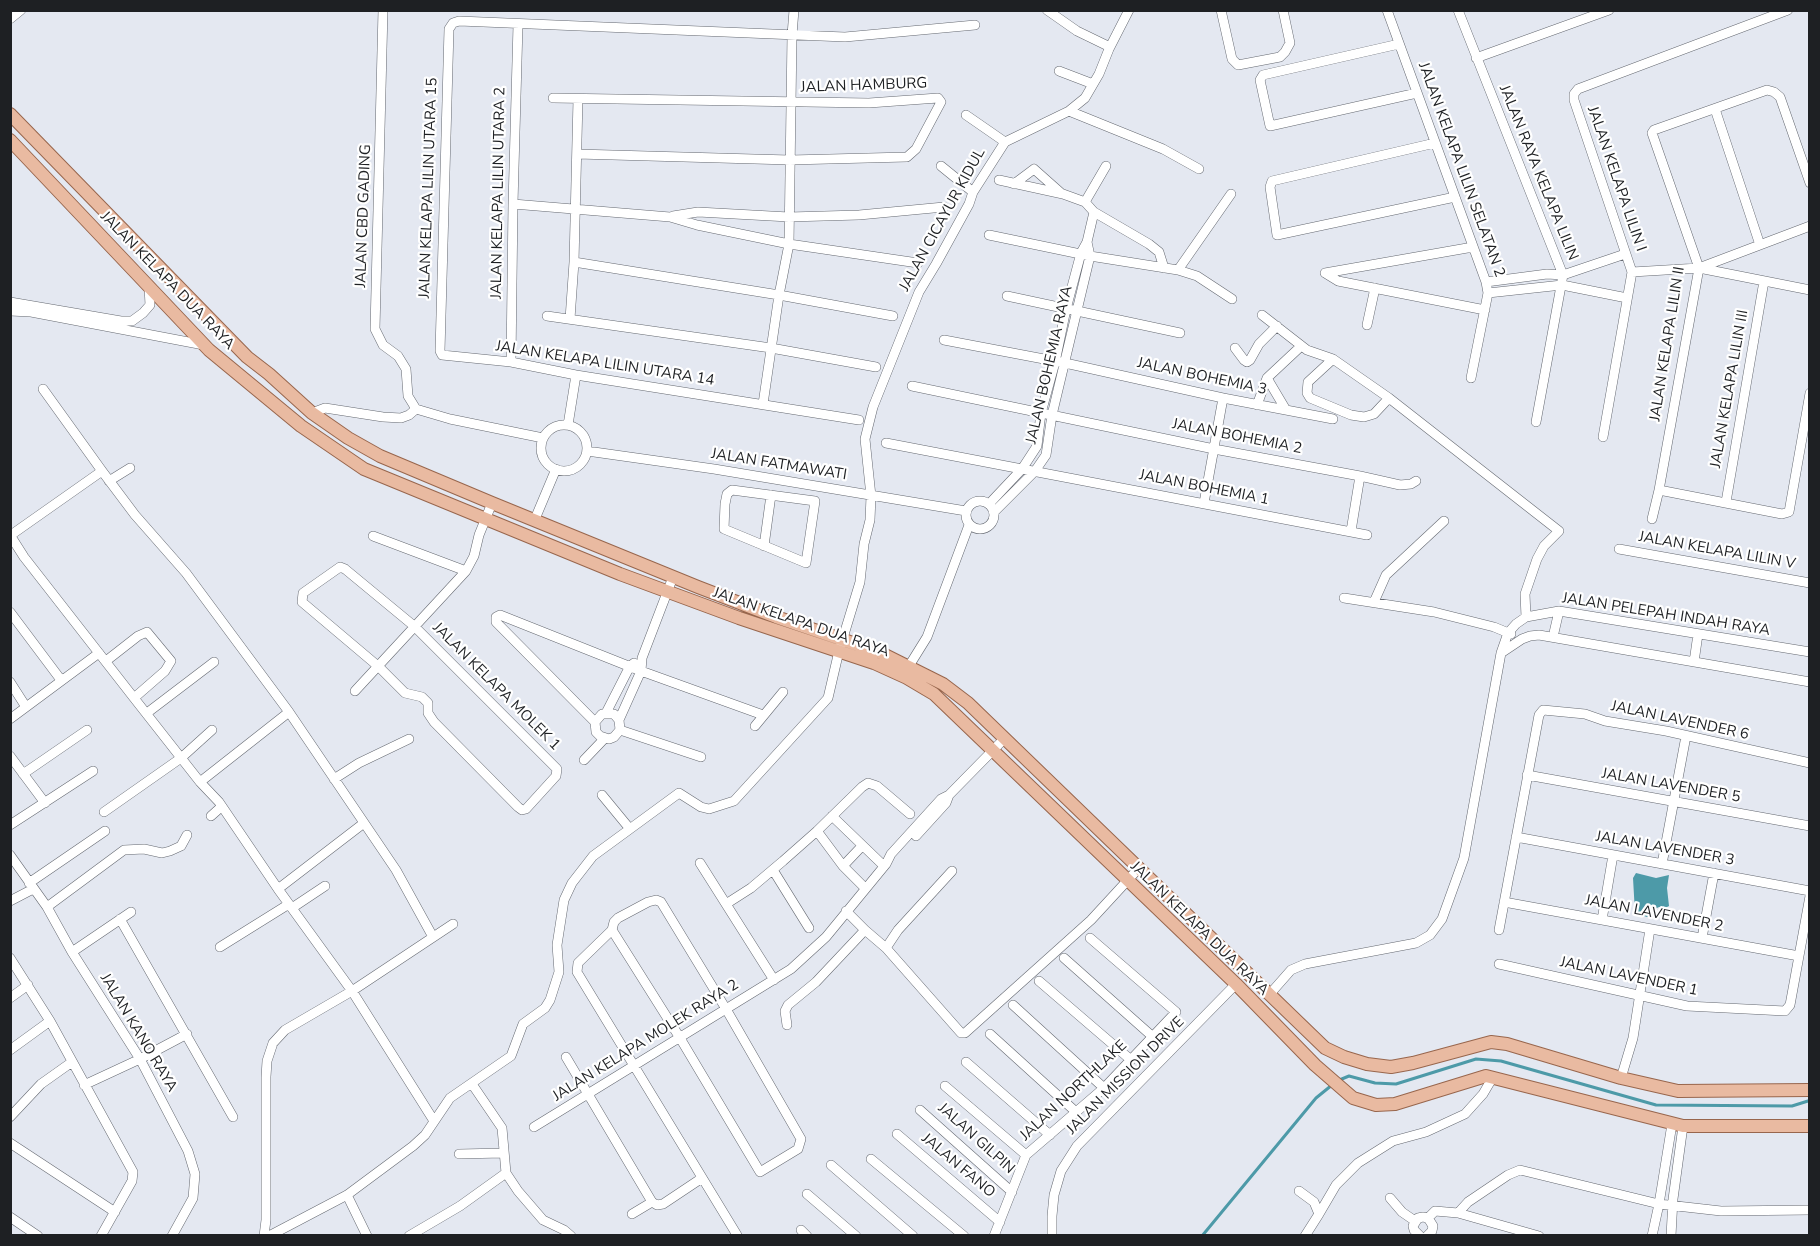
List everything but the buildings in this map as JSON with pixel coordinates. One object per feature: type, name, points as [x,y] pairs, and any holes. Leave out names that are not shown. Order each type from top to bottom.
[{"type":"main road","name":"JALAN KELAPA DUA RAYA","points":[[10,114],[247,357],[312,413],[348,438],[380,456],[841,646],[907,678],[934,694],[1236,984],[1313,1063],[1353,1098],[1376,1105],[1395,1104],[1486,1076],[1677,1125],[1809,1126]]},
{"type":"main road","name":"JALAN KELAPA DUA RAYA","points":[[10,140],[204,345],[302,426],[364,469],[668,592],[841,646],[879,652],[943,684],[968,703],[1325,1048],[1344,1058],[1367,1064],[1390,1066],[1413,1063],[1491,1042],[1507,1044],[1621,1078],[1678,1091],[1809,1090]]},
{"type":"main road","points":[[234,370],[247,357]]},
{"type":"main road","points":[[1313,1063],[1325,1048]]},
{"type":"street","points":[[10,19],[21,10]]},
{"type":"street","name":"JALAN CBD GADING","points":[[383,10],[375,329],[383,345],[399,356],[406,369],[408,396],[416,409]]},
{"type":"street","points":[[763,404],[789,244],[794,10]]},
{"type":"street","points":[[1047,10],[1077,31],[1110,46]]},
{"type":"street","name":"JALAN CICAYUR KIDUL","points":[[630,829],[680,793],[701,807],[709,809],[734,801],[828,698],[860,582],[864,544],[870,520],[871,496],[865,439],[873,407],[919,292],[969,204],[973,192],[1005,142],[1069,111],[1085,98],[1129,10]]},
{"type":"street","points":[[1221,10],[1232,58],[1238,65],[1280,57],[1290,43],[1282,10]]},
{"type":"street","name":"JALAN KELAPA LILIN SELATAN 2","points":[[1387,10],[1486,282],[1488,293],[1471,378]]},
{"type":"street","name":"JALAN RAYA KELAPA LILIN","points":[[1458,10],[1563,275],[1536,422]]},
{"type":"street","points":[[1476,58],[1610,10]]},
{"type":"street","name":"JALAN KELAPA LILIN I","points":[[1603,436],[1632,272],[1574,100],[1574,94],[1578,89],[1788,10]]},
{"type":"street","name":"JALAN KELAPA LILIN UTARA 15","points":[[442,355],[440,351],[449,29],[453,23],[459,21],[518,25]]},
{"type":"street","points":[[518,25],[845,37],[975,25]]},
{"type":"street","name":"JALAN KELAPA LILIN UTARA 2","points":[[511,362],[518,25]]},
{"type":"street","points":[[1399,44],[1263,75],[1260,80],[1270,126],[1417,93]]},
{"type":"street","points":[[1059,71],[1093,84]]},
{"type":"street","points":[[1760,245],[1715,110],[1767,90],[1774,92],[1780,97],[1809,183]]},
{"type":"street","name":"JALAN HAMBURG","points":[[553,98],[792,103],[869,103],[938,99],[941,102],[916,149],[907,157],[790,160]]},
{"type":"street","points":[[570,319],[574,262],[578,99]]},
{"type":"street","name":"JALAN KELAPA LILIN II","points":[[1653,519],[1699,268],[1652,133],[1654,130],[1715,110]]},
{"type":"street","points":[[1069,111],[1163,149],[1199,169]]},
{"type":"street","points":[[966,115],[1005,142]]},
{"type":"street","points":[[1435,143],[1275,179],[1270,187],[1277,236],[1455,197]]},
{"type":"street","points":[[577,154],[790,160]]},
{"type":"street","points":[[941,166],[973,192]]},
{"type":"street","points":[[1085,202],[1106,166]]},
{"type":"street","points":[[1014,184],[1034,169],[1063,194]]},
{"type":"street","points":[[999,180],[1063,194],[1085,202],[1094,212],[1159,252],[1164,268]]},
{"type":"street","points":[[1178,270],[1231,194]]},
{"type":"street","points":[[513,204],[670,217],[697,225],[789,244],[918,263]]},
{"type":"street","points":[[670,217],[698,212],[789,217],[859,215],[944,207]]},
{"type":"street","name":"JALAN BOHEMIA RAYA","points":[[992,508],[1037,446],[1041,413],[1078,311],[1085,254],[1094,212]]},
{"type":"street","points":[[1699,268],[1809,226]]},
{"type":"street","points":[[988,235],[1178,270],[1197,276],[1232,299]]},
{"type":"street","points":[[1473,247],[1325,273],[1338,281],[1485,310]]},
{"type":"street","name":"JALAN BOHEMIA RAYA","points":[[992,508],[1035,471],[1046,455],[1066,309],[1085,254]]},
{"type":"street","points":[[1486,282],[1547,274],[1563,275],[1625,254]]},
{"type":"street","points":[[574,262],[893,316]]},
{"type":"street","points":[[1632,272],[1699,268],[1809,290]]},
{"type":"street","name":"JALAN KELAPA LILIN III","points":[[1726,502],[1764,281]]},
{"type":"street","points":[[1488,293],[1562,285],[1627,298]]},
{"type":"street","points":[[10,302],[132,321],[150,305],[148,286]]},
{"type":"street","points":[[1367,325],[1375,288]]},
{"type":"street","points":[[1007,296],[1180,333]]},
{"type":"street","points":[[10,311],[31,312],[204,345]]},
{"type":"street","points":[[1262,315],[1307,350],[1333,359],[1389,398],[1559,531],[1544,546],[1537,559],[1525,594],[1526,617],[1508,633],[1502,653],[1464,858],[1442,919],[1430,934],[1416,943],[1305,964],[1291,970],[1269,995]]},
{"type":"street","points":[[547,316],[771,348],[876,367]]},
{"type":"street","points":[[1234,348],[1247,362],[1259,344],[1277,326]]},
{"type":"street","name":"JALAN BOHEMIA 3","points":[[944,340],[1333,419]]},
{"type":"street","points":[[1257,405],[1267,378],[1298,349]]},
{"type":"street","name":"JALAN KELAPA LILIN UTARA 14","points":[[442,355],[511,362],[576,375],[859,420]]},
{"type":"street","points":[[1333,359],[1308,382],[1307,393],[1310,398],[1351,415],[1364,417],[1374,414],[1389,398]]},
{"type":"street","points":[[568,425],[576,375]]},
{"type":"street","points":[[1267,378],[1286,410]]},
{"type":"street","name":"JALAN BOHEMIA 2","points":[[912,386],[1400,485],[1412,484],[1416,481]]},
{"type":"street","points":[[44,389],[102,471],[135,514],[186,573],[289,712],[396,870],[433,938]]},
{"type":"street","points":[[1659,490],[1782,514],[1789,512],[1809,393]]},
{"type":"street","points":[[1204,503],[1223,398]]},
{"type":"street","points":[[312,413],[325,408],[363,415],[401,418],[416,409],[450,419],[543,438]]},
{"type":"street","points":[[568,425],[583,434],[587,451],[579,466],[568,471],[556,469],[549,465],[542,453],[543,438],[554,427],[568,425]]},
{"type":"street","name":"JALAN BOHEMIA 1","points":[[886,443],[1367,535]]},
{"type":"street","name":"JALAN FATMAWATI","points":[[587,451],[966,511]]},
{"type":"street","points":[[110,481],[130,468]]},
{"type":"street","points":[[536,519],[556,469]]},
{"type":"street","points":[[102,471],[11,535],[24,557],[181,758],[219,802],[278,889],[352,991],[434,1121]]},
{"type":"street","points":[[751,492],[753,476]]},
{"type":"street","points":[[1351,531],[1360,476]]},
{"type":"street","points":[[732,490],[771,495],[815,501],[806,563],[724,529],[727,494],[732,490]]},
{"type":"street","points":[[764,546],[771,495]]},
{"type":"street","points":[[909,666],[927,638],[969,525],[966,511],[971,503],[976,501],[992,508],[993,521],[987,528],[977,530],[969,525]]},
{"type":"street","points":[[355,691],[466,572],[474,556],[492,503]]},
{"type":"street","points":[[1374,602],[1386,575],[1444,521]]},
{"type":"street","points":[[373,536],[466,572]]},
{"type":"street","name":"JALAN KELAPA LILIN V","points":[[1619,549],[1809,583]]},
{"type":"street","name":"JALAN KELAPA MOLEK 1","points":[[340,567],[414,627],[557,769],[556,776],[522,810],[434,722],[428,713],[428,703],[422,697],[405,693],[379,667],[302,602],[303,593],[340,567]]},
{"type":"street","points":[[584,760],[605,738],[614,737],[620,725],[641,670],[642,658],[673,577]]},
{"type":"street","points":[[1344,598],[1434,612],[1494,627],[1522,639]]},
{"type":"street","points":[[1553,637],[1559,611]]},
{"type":"street","name":"JALAN PELEPAH INDAH RAYA","points":[[1526,617],[1559,611],[1809,652]]},
{"type":"street","points":[[10,612],[61,680]]},
{"type":"street","points":[[605,738],[596,732],[595,722],[496,622],[496,617],[500,615],[763,715]]},
{"type":"street","points":[[106,661],[138,636],[147,632],[171,661],[165,671],[134,698]]},
{"type":"street","points":[[1694,662],[1698,634]]},
{"type":"street","points":[[1502,653],[1530,636],[1553,637],[1809,682]]},
{"type":"street","points":[[10,719],[99,653]]},
{"type":"street","points":[[606,713],[630,666],[642,658]]},
{"type":"street","points":[[147,712],[214,662]]},
{"type":"street","points":[[10,682],[26,707]]},
{"type":"street","points":[[755,726],[783,692]]},
{"type":"street","name":"JALAN LAVENDER 6","points":[[1527,775],[1539,715],[1544,710],[1585,714],[1605,722],[1656,729],[1809,763]]},
{"type":"street","points":[[201,782],[289,712]]},
{"type":"street","points":[[595,722],[599,716],[606,713],[614,714],[620,725],[701,757]]},
{"type":"street","points":[[23,774],[87,730]]},
{"type":"street","points":[[104,812],[181,758],[212,730]]},
{"type":"street","points":[[1662,864],[1686,736]]},
{"type":"street","points":[[334,779],[359,763],[409,739]]},
{"type":"street","name":"JALAN KELAPA MOLEK RAYA 2","points":[[534,1127],[791,969],[826,937],[885,865],[891,854],[941,799],[949,795],[1004,739]]},
{"type":"street","points":[[10,756],[45,803]]},
{"type":"street","points":[[10,825],[93,771]]},
{"type":"street","points":[[1499,930],[1527,775]]},
{"type":"street","name":"JALAN LAVENDER 5","points":[[1527,775],[1809,826]]},
{"type":"street","points":[[726,904],[773,870],[868,783],[877,786],[910,814]]},
{"type":"street","points":[[269,1236],[347,1195],[418,1143],[450,1098],[508,1059],[514,1051],[523,1024],[549,1004],[559,972],[557,945],[567,892],[593,856],[630,829],[602,795]]},
{"type":"street","points":[[211,816],[221,807]]},
{"type":"street","points":[[832,816],[885,865]]},
{"type":"street","points":[[278,889],[364,823]]},
{"type":"street","points":[[10,901],[105,831]]},
{"type":"street","points":[[817,831],[843,866],[865,888]]},
{"type":"street","points":[[47,907],[124,850],[144,849],[162,853],[181,846],[187,835]]},
{"type":"street","name":"JALAN LAVENDER 3","points":[[1516,837],[1809,891]]},
{"type":"street","points":[[843,866],[862,846]]},
{"type":"street","name":"JALAN KANO RAYA","points":[[10,855],[47,907],[72,952],[140,1059],[188,1151],[194,1166],[193,1198],[172,1236]]},
{"type":"street","points":[[1602,920],[1613,855]]},
{"type":"street","points":[[700,863],[774,980]]},
{"type":"street","points":[[846,912],[886,948],[945,1016],[961,1033],[965,1033],[1091,920],[1138,869]]},
{"type":"street","points":[[773,870],[809,928]]},
{"type":"street","points":[[886,948],[898,930],[952,871]]},
{"type":"street","points":[[1702,938],[1714,873]]},
{"type":"street","points":[[220,947],[325,886]]},
{"type":"street","points":[[1799,956],[1809,896]]},
{"type":"street","points":[[612,930],[760,1172],[798,1149],[801,1139],[726,1009],[658,900],[648,902],[618,918],[612,930],[579,962],[577,972],[737,1235]]},
{"type":"street","name":"JALAN LAVENDER 2","points":[[1504,902],[1799,956]]},
{"type":"street","points":[[72,952],[131,912]]},
{"type":"street","points":[[120,920],[233,1117]]},
{"type":"street","points":[[264,1236],[266,1077],[271,1047],[285,1030],[352,991],[453,924]]},
{"type":"street","points":[[1621,1078],[1633,1038],[1650,929]]},
{"type":"street","points":[[787,1025],[785,1011],[788,1005],[816,982],[866,930]]},
{"type":"street","name":"JALAN NORTHLAKE","points":[[994,1236],[1026,1155],[1104,1088],[1176,1012],[1090,938]]},
{"type":"street","name":"JALAN LAVENDER 1","points":[[1499,964],[1687,1006],[1785,1011],[1789,1007],[1799,956]]},
{"type":"street","points":[[10,958],[50,1021],[133,1172],[132,1181],[101,1236]]},
{"type":"street","points":[[1064,958],[1153,1037]]},
{"type":"street","points":[[1039,981],[1131,1060]]},
{"type":"street","name":"JALAN MISSION DRIVE","points":[[1052,1236],[1054,1195],[1061,1171],[1077,1146],[1236,984]]},
{"type":"street","points":[[10,998],[28,985]]},
{"type":"street","points":[[1013,1005],[1104,1088]]},
{"type":"street","points":[[10,1050],[50,1021]]},
{"type":"street","points":[[84,1085],[187,1034]]},
{"type":"street","points":[[990,1034],[1076,1112]]},
{"type":"street","points":[[566,1058],[652,1202],[657,1205],[663,1204],[702,1178]]},
{"type":"street","points":[[10,1117],[33,1091],[72,1062]]},
{"type":"street","points":[[966,1062],[1050,1135]]},
{"type":"street","points":[[1305,1236],[1336,1185],[1358,1163],[1393,1142],[1426,1132],[1466,1114],[1483,1094],[1493,1077]]},
{"type":"street","points":[[472,1084],[502,1128],[506,1173],[543,1220],[564,1230],[570,1236]]},
{"type":"street","points":[[945,1086],[1026,1155]]},
{"type":"street","name":"JALAN GILPIN","points":[[920,1110],[1012,1192]]},
{"type":"street","points":[[1652,1236],[1677,1125]]},
{"type":"street","points":[[1671,1236],[1677,1125]]},
{"type":"street","name":"JALAN FANO","points":[[897,1134],[1000,1222]]},
{"type":"street","points":[[10,1143],[116,1212]]},
{"type":"street","points":[[459,1154],[503,1153]]},
{"type":"street","points":[[872,1159],[964,1236]]},
{"type":"street","points":[[831,1165],[913,1236]]},
{"type":"street","points":[[1458,1213],[1468,1202],[1514,1171],[1520,1170],[1672,1206],[1721,1211],[1809,1210]]},
{"type":"street","points":[[409,1236],[460,1206],[506,1173]]},
{"type":"street","points":[[1299,1191],[1314,1202],[1319,1214]]},
{"type":"street","points":[[807,1194],[856,1236]]},
{"type":"street","points":[[347,1195],[367,1236]]},
{"type":"street","points":[[1390,1198],[1402,1212],[1415,1221]]},
{"type":"street","points":[[632,1214],[652,1202]]},
{"type":"street","points":[[1415,1221],[1419,1218],[1428,1218],[1435,1211],[1458,1213],[1539,1236]]},
{"type":"street","points":[[10,1217],[26,1232],[39,1236]]},
{"type":"street","points":[[1427,1236],[1433,1226],[1428,1218]]},
{"type":"street","points":[[1415,1221],[1414,1230],[1420,1236]]},
{"type":"water","points":[[1636,873],[1656,878],[1669,875],[1667,888],[1669,906],[1655,909],[1655,915],[1647,917],[1635,913],[1633,878]]},
{"type":"waterway","points":[[1337,1081],[1349,1076],[1375,1083],[1396,1084],[1476,1059],[1501,1061],[1656,1105],[1792,1106],[1808,1101]]},
{"type":"waterway","points":[[1202,1236],[1316,1098],[1332,1085]]}]
